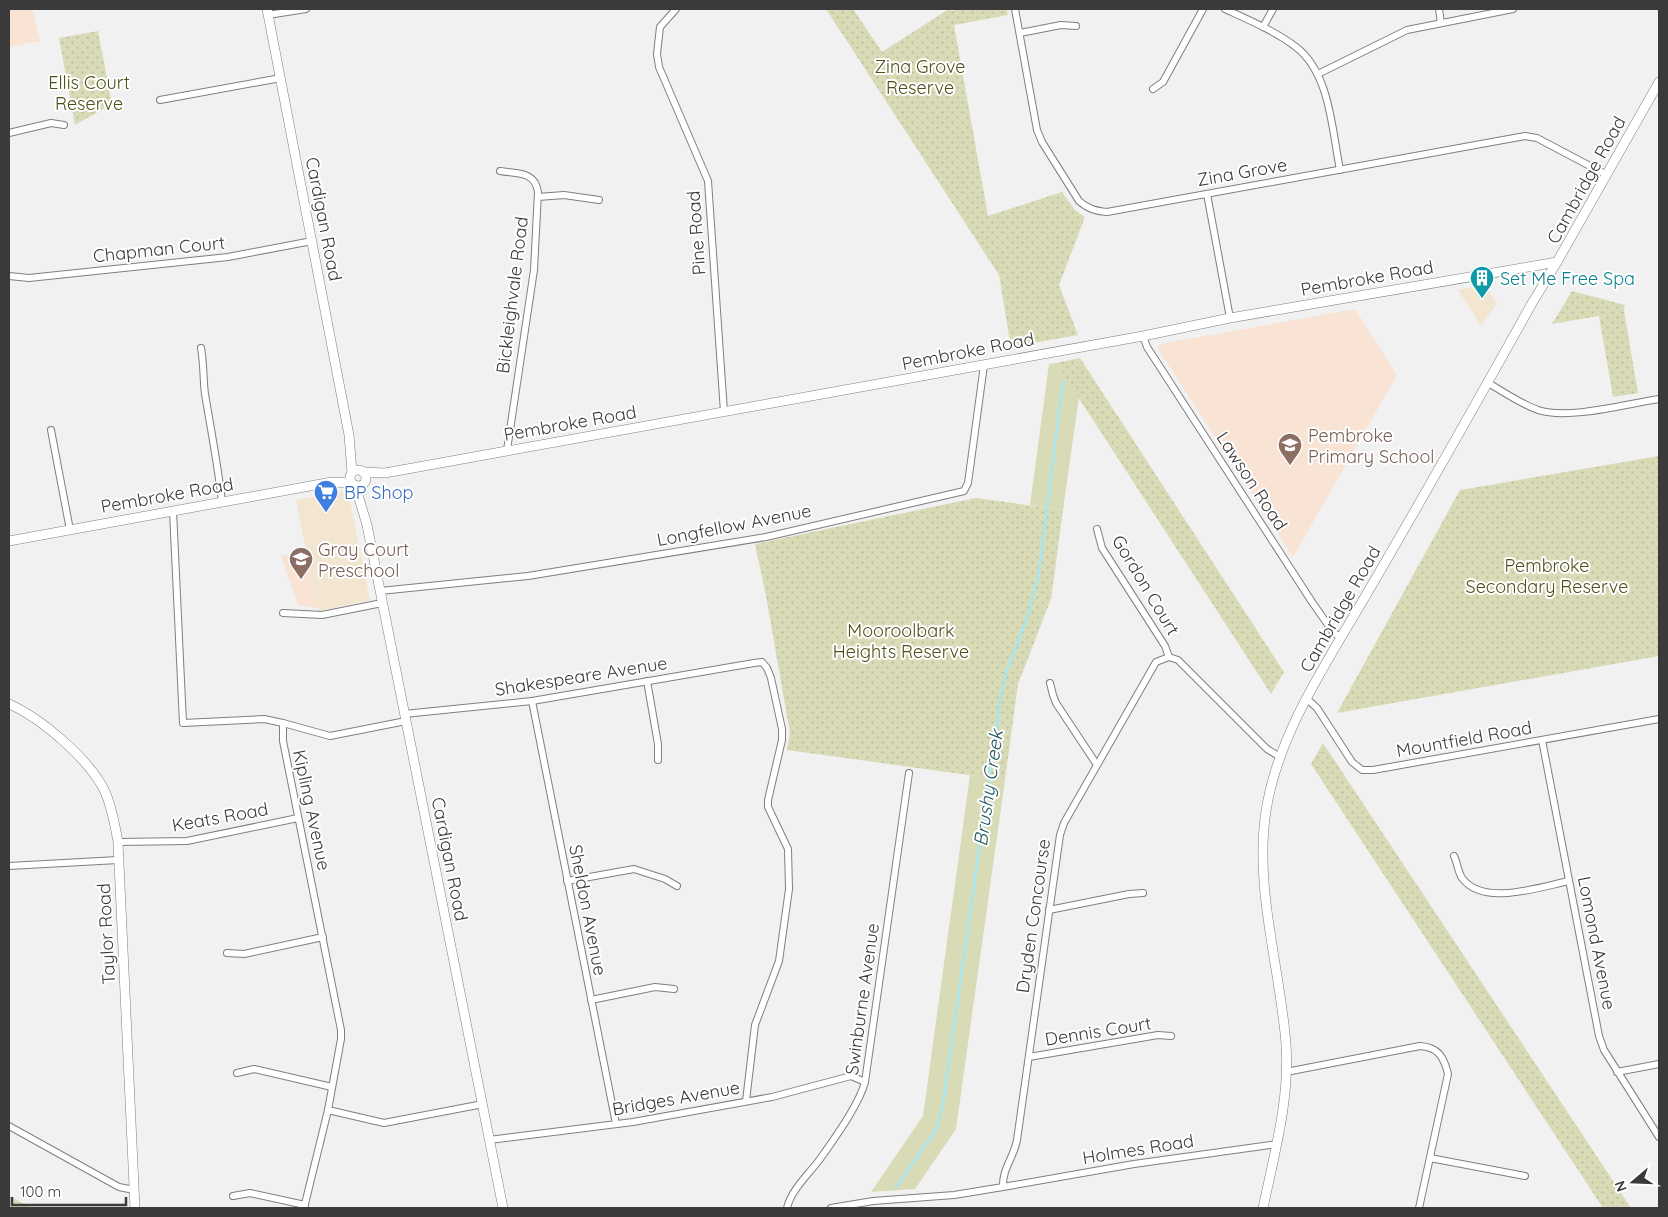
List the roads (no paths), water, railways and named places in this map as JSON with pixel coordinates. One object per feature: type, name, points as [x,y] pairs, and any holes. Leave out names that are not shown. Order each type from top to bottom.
[{"type":"street","points":[[268,12],[306,9]]},
{"type":"street","name":"Pine Road","points":[[676,9],[660,27],[658,67],[708,181],[724,412]]},
{"type":"street","name":"Zina Grove","points":[[1015,9],[1037,130],[1042,142],[1079,201],[1096,211],[1107,212],[1525,136],[1537,138],[1606,175]]},
{"type":"street","points":[[1153,90],[1163,82],[1203,9]]},
{"type":"street","points":[[1225,9],[1263,27],[1295,46],[1305,55],[1318,74],[1324,88],[1340,170]]},
{"type":"street","points":[[1263,27],[1273,9]]},
{"type":"street","points":[[1439,9],[1441,23]]},
{"type":"street","points":[[1318,74],[1407,30],[1513,9]]},
{"type":"street","name":"Cardigan Road","points":[[268,12],[365,517],[483,1104],[502,1208]]},
{"type":"street","points":[[1020,33],[1061,25],[1076,26]]},
{"type":"street","points":[[160,100],[281,78]]},
{"type":"street","name":"Cambridge Road","points":[[1263,1208],[1277,1144],[1286,1072],[1283,1020],[1263,869],[1266,813],[1270,789],[1280,757],[1307,699],[1341,638],[1558,262],[1659,82]]},
{"type":"street","points":[[9,133],[51,124],[64,125]]},
{"type":"street","name":"Bickleighvale Road","points":[[500,171],[530,176],[537,184],[538,197],[534,270],[507,450]]},
{"type":"street","points":[[1207,194],[1230,318]]},
{"type":"street","points":[[538,197],[564,195],[599,200]]},
{"type":"street","name":"Chapman Court","points":[[9,276],[29,278],[228,257],[312,241]]},
{"type":"street","name":"Pembroke Road","points":[[9,541],[1143,336],[1230,318],[1558,262]]},
{"type":"street","name":"Lawson Road","points":[[1143,336],[1146,347],[1302,585],[1334,632],[1341,638]]},
{"type":"street","points":[[201,348],[205,392],[216,452],[222,502]]},
{"type":"street","name":"Longfellow Avenue","points":[[380,591],[528,576],[766,537],[964,491],[968,483],[984,365]]},
{"type":"street","points":[[1488,382],[1538,410],[1558,414],[1582,412],[1659,399]]},
{"type":"street","points":[[51,430],[70,530]]},
{"type":"street","points":[[173,511],[184,723],[271,719],[283,723]]},
{"type":"street","name":"Gordon Court","points":[[1097,529],[1102,548],[1165,646],[1170,657]]},
{"type":"street","points":[[283,613],[322,615],[382,603]]},
{"type":"street","points":[[1170,657],[1182,662],[1267,749],[1280,757]]},
{"type":"street","name":"Dryden Concourse","points":[[1003,1187],[1004,1170],[1016,1146],[1058,843],[1062,829],[1153,666],[1160,659],[1170,657]]},
{"type":"street","name":"Shakespeare Avenue","points":[[283,723],[330,736],[405,718],[532,701],[762,662],[771,678],[782,729],[782,740],[768,800],[768,808],[788,849],[789,889],[779,961],[756,1025],[746,1101]]},
{"type":"street","points":[[647,681],[658,744],[658,760]]},
{"type":"street","points":[[1050,683],[1052,696],[1056,703],[1097,765]]},
{"type":"street","name":"Mountfield Road","points":[[1307,699],[1317,708],[1352,762],[1362,770],[1373,770],[1659,719]]},
{"type":"street","name":"Sheldon Avenue","points":[[532,701],[616,1124]]},
{"type":"street","name":"Taylor Road","points":[[9,704],[67,744],[88,767],[105,792],[113,816],[118,842],[126,984],[135,1208]]},
{"type":"street","name":"Kipling Avenue","points":[[283,723],[282,741],[323,937],[342,1039],[328,1110],[305,1207]]},
{"type":"street","name":"Lomond Avenue","points":[[1542,740],[1599,1036],[1604,1050],[1617,1072],[1659,1137]]},
{"type":"street","name":"Swinburne Avenue","points":[[787,1208],[802,1182],[820,1159],[862,1095],[909,773]]},
{"type":"street","name":"Keats Road","points":[[118,842],[187,841],[298,818]]},
{"type":"street","points":[[1454,856],[1462,876],[1470,886],[1484,892],[1501,894],[1569,882]]},
{"type":"street","points":[[9,866],[118,860]]},
{"type":"street","points":[[567,881],[634,869],[665,879],[677,886]]},
{"type":"street","points":[[1049,910],[1129,894],[1143,893]]},
{"type":"street","points":[[227,953],[244,954],[323,937]]},
{"type":"street","points":[[591,1000],[655,987],[674,989]]},
{"type":"street","name":"Dennis Court","points":[[1029,1057],[1158,1035],[1171,1036]]},
{"type":"street","points":[[1286,1072],[1420,1046],[1429,1046],[1438,1052],[1445,1061],[1448,1074],[1419,1208]]},
{"type":"street","points":[[1617,1072],[1659,1064]]},
{"type":"street","points":[[237,1074],[254,1069],[332,1087]]},
{"type":"street","name":"Bridges Avenue","points":[[489,1140],[633,1122],[772,1096],[851,1076],[865,1082]]},
{"type":"street","points":[[328,1110],[384,1123],[403,1121],[483,1104]]},
{"type":"street","points":[[9,1126],[119,1187],[134,1190]]},
{"type":"street","name":"Holmes Road","points":[[1003,1187],[1134,1164],[1277,1144]]},
{"type":"street","points":[[1430,1158],[1525,1176]]},
{"type":"street","points":[[831,1208],[873,1201],[954,1195],[1003,1187]]},
{"type":"street","points":[[233,1196],[250,1193],[305,1207]]},
{"type":"waterway","name":"Brushy Creek","points":[[896,1187],[936,1130],[943,1104],[1001,695],[1006,673],[1028,615],[1039,571],[1063,381]]},
{"type":"place","name":"Set Me Free Spa","points":[[1482,299]]},
{"type":"place","name":"Pembroke Primary School","points":[[1290,466]]},
{"type":"place","name":"BP Shop","points":[[326,513]]},
{"type":"place","name":"Gray Court Preschool","points":[[301,580]]},
{"type":"park label","name":"Zina Grove Reserve","points":[[920,76]]},
{"type":"park label","name":"Ellis Court Reserve","points":[[89,92]]},
{"type":"park label","name":"Pembroke Secondary Reserve","points":[[1547,575]]},
{"type":"park label","name":"Mooroolbark Heights Reserve","points":[[901,640]]}]
